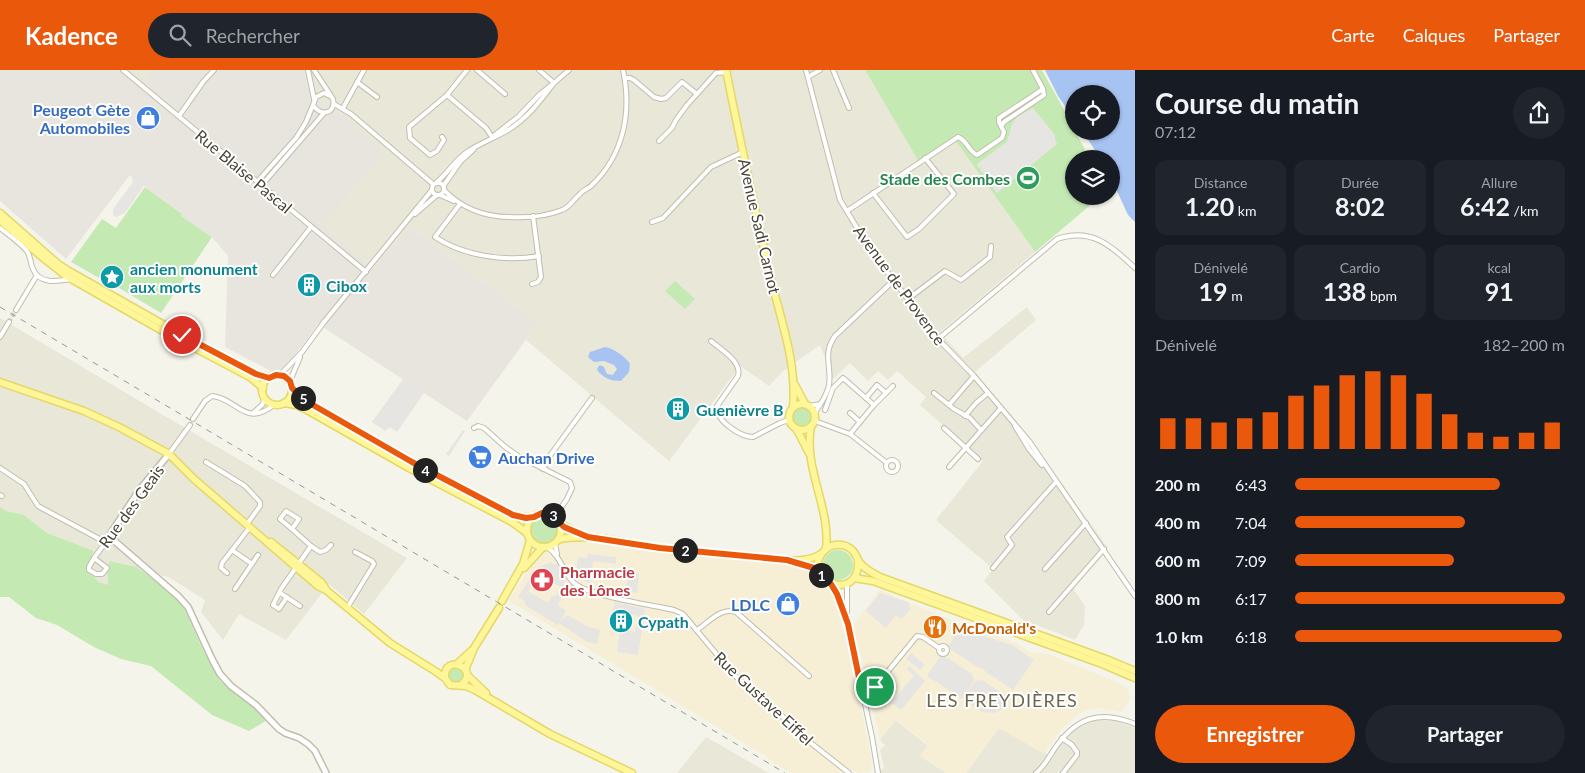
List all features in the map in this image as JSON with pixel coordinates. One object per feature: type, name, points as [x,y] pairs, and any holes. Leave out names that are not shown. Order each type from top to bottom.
[{"type":"main road","name":"Avenue Sadi Carnot","points":[[726,71],[775,296],[786,337],[794,382],[792,407]]},
{"type":"main road","points":[[0,213],[50,257],[69,271],[182,335],[256,374],[269,378],[280,375],[290,381],[292,388],[290,397],[284,403]]},
{"type":"main road","points":[[0,220],[42,257],[71,279],[250,377],[263,388]]},
{"type":"main road","points":[[269,378],[263,388],[265,398],[275,404],[296,405],[307,410],[409,468],[504,517],[529,536],[536,545],[545,547]]},
{"type":"main road","points":[[0,382],[84,411],[169,454],[194,479],[258,533],[276,545],[298,566],[321,582],[326,590],[347,608],[390,643],[445,678],[452,686],[461,685],[475,690],[550,734],[632,773]]},
{"type":"main road","name":"Avenue Sadi Carnot","points":[[794,382],[808,405]]},
{"type":"main road","points":[[292,388],[314,406],[445,480],[513,515],[534,517],[542,513],[554,516],[561,524],[588,537]]},
{"type":"main road","points":[[518,575],[545,547],[572,537],[588,537],[660,548],[787,560],[813,559],[826,548],[827,529],[811,459],[797,430],[788,420],[792,407],[798,404],[808,405],[813,420],[811,459]]},
{"type":"main road","points":[[797,430],[805,430],[813,420]]},
{"type":"main road","points":[[461,685],[465,681],[474,648],[518,575],[527,555],[528,526],[534,517]]},
{"type":"main road","points":[[557,541],[562,532],[561,524]]},
{"type":"main road","points":[[827,529],[839,545]]},
{"type":"main road","points":[[826,548],[839,545],[844,546],[854,551],[862,566],[880,577],[1034,636],[1135,678]]},
{"type":"main road","points":[[821,554],[818,562],[819,571],[823,579],[836,585],[847,583],[854,578],[857,572],[858,561]]},
{"type":"main road","points":[[787,560],[808,565],[819,571]]},
{"type":"main road","points":[[854,578],[873,581],[1106,659],[1135,671]]},
{"type":"main road","points":[[423,664],[448,667],[457,664],[474,648]]},
{"type":"main road","points":[[457,664],[462,666],[492,699]]},
{"type":"main road","points":[[445,678],[448,667]]},
{"type":"street","name":"Rue Blaise Pascal","points":[[123,70],[366,272]]},
{"type":"street","points":[[179,116],[214,70]]},
{"type":"street","points":[[257,182],[296,138],[306,122],[314,99],[308,70]]},
{"type":"street","points":[[314,70],[334,104],[351,114],[435,183],[444,188],[458,203]]},
{"type":"street","points":[[343,108],[364,70]]},
{"type":"street","points":[[442,137],[444,140],[437,151],[430,155],[410,138],[409,127],[447,95],[467,70]]},
{"type":"street","points":[[477,70],[505,94]]},
{"type":"street","points":[[539,70],[554,83]]},
{"type":"street","points":[[280,375],[302,352],[324,322],[432,190],[435,183],[461,156],[522,120],[554,83],[569,70]]},
{"type":"street","points":[[432,190],[439,195],[489,215],[519,218],[562,210],[572,204],[579,195],[596,181],[610,164],[620,143],[626,121],[627,106],[623,70]]},
{"type":"street","name":"Avenue de Provence","points":[[806,70],[840,200],[870,249],[938,339],[974,376],[1029,441],[1135,596]]},
{"type":"street","points":[[808,77],[820,70]]},
{"type":"street","points":[[833,70],[849,108]]},
{"type":"street","points":[[847,211],[958,136],[977,155],[1002,138],[1004,132],[999,118],[1043,89],[1034,70]]},
{"type":"street","points":[[659,141],[672,128],[676,120],[697,94],[716,74],[726,71]]},
{"type":"street","points":[[624,78],[634,80],[657,98],[666,98],[682,82],[697,94]]},
{"type":"street","points":[[357,82],[377,97]]},
{"type":"street","points":[[314,99],[317,95],[324,93],[330,96]]},
{"type":"street","points":[[447,95],[486,128],[492,137]]},
{"type":"street","points":[[261,186],[324,113],[331,110],[334,104]]},
{"type":"street","points":[[313,105],[318,112],[324,113]]},
{"type":"street","points":[[409,219],[439,195],[460,162],[478,146]]},
{"type":"street","points":[[652,222],[664,218],[711,167],[724,162],[735,154],[743,152]]},
{"type":"street","points":[[873,193],[907,237],[919,229],[954,194],[926,158]]},
{"type":"street","points":[[458,203],[435,237],[446,244],[462,250],[486,255],[509,258],[539,256]]},
{"type":"street","points":[[532,216],[541,277],[538,282],[532,284]]},
{"type":"street","points":[[274,275],[311,227]]},
{"type":"street","points":[[0,228],[27,252],[33,269],[38,276],[49,282],[71,279]]},
{"type":"street","points":[[938,339],[1057,239],[1077,236],[1098,239],[1107,243],[1135,268]]},
{"type":"street","points":[[908,299],[945,271],[961,280],[990,257],[991,246]]},
{"type":"street","points":[[16,310],[38,276]]},
{"type":"street","points":[[887,463],[850,434],[813,420],[828,388],[827,360],[830,343],[893,281]]},
{"type":"street","points":[[0,338],[9,322]]},
{"type":"street","points":[[711,341],[737,365],[739,372],[717,406],[717,412],[721,420],[739,433],[754,437],[788,420]]},
{"type":"street","points":[[290,381],[302,352]]},
{"type":"street","points":[[949,405],[974,376]]},
{"type":"street","points":[[825,410],[834,388],[843,378],[874,405]]},
{"type":"street","points":[[866,398],[877,385],[886,393]]},
{"type":"street","points":[[850,434],[893,386]]},
{"type":"street","points":[[934,392],[973,421],[981,430]]},
{"type":"street","points":[[965,416],[988,393]]},
{"type":"street","points":[[193,419],[205,401],[212,396],[243,411],[253,413],[263,412],[275,404]]},
{"type":"street","points":[[253,413],[262,405],[265,398]]},
{"type":"street","points":[[543,469],[549,457],[592,398]]},
{"type":"street","points":[[808,405],[818,405],[821,402]]},
{"type":"street","points":[[949,467],[1001,408]]},
{"type":"street","points":[[850,413],[860,422]]},
{"type":"street","points":[[169,454],[190,425]]},
{"type":"street","points":[[474,428],[478,426],[484,428],[509,450],[531,464],[572,484],[567,499],[554,516]]},
{"type":"street","points":[[944,428],[978,459]]},
{"type":"street","name":"Rue des Geais","points":[[94,558],[107,568],[102,574],[96,574],[89,570],[94,558],[140,489],[169,454]]},
{"type":"street","points":[[206,462],[245,486],[260,502],[260,506],[249,525],[222,563],[222,568],[227,573]]},
{"type":"street","points":[[0,468],[24,484],[38,506],[104,542]]},
{"type":"street","points":[[993,568],[1012,545],[1008,537],[1056,482]]},
{"type":"street","points":[[292,529],[299,519],[286,511],[280,519],[311,546],[320,552],[326,550],[331,544]]},
{"type":"street","points":[[1045,569],[1086,523]]},
{"type":"street","points":[[111,535],[111,538],[117,544],[178,596],[188,607],[220,674],[231,686],[256,705],[279,729],[308,744],[315,751],[326,773]]},
{"type":"street","name":"Rue Gustave Eiffel","points":[[557,541],[557,556]]},
{"type":"street","points":[[287,597],[279,609],[273,605],[281,589],[311,546]]},
{"type":"street","name":"Rue Gustave Eiffel","points":[[545,547],[557,556],[571,580],[580,588],[594,593],[679,611],[697,630],[724,665],[740,681],[780,714],[802,736],[849,773]]},
{"type":"street","points":[[1049,612],[1104,549]]},
{"type":"street","points":[[232,550],[252,564]]},
{"type":"street","points":[[347,608],[373,566],[372,561],[355,552]]},
{"type":"street","points":[[234,589],[258,555]]},
{"type":"street","points":[[847,583],[848,624],[878,773]]},
{"type":"street","points":[[831,584],[837,594],[848,624]]},
{"type":"street","points":[[280,593],[300,606]]},
{"type":"street","points":[[697,630],[723,612],[729,610],[736,612],[809,676]]},
{"type":"street","points":[[862,692],[875,687],[917,636],[923,637],[940,648]]},
{"type":"street","points":[[1036,773],[1062,738],[1078,724],[1094,718],[1118,718],[1135,724]]},
{"type":"street","points":[[1062,738],[1072,745],[1077,752],[1063,773]]},
{"type":"shaded area","points":[[0,70],[126,70],[141,83],[153,70],[304,70],[308,88],[321,103],[343,115],[385,152],[323,224],[374,268],[409,226],[538,323],[467,421],[318,324],[283,371],[273,372],[225,347],[228,256],[212,237],[181,216],[182,214],[130,175],[66,259],[0,201]]},
{"type":"shaded area","points":[[126,70],[153,70],[141,83]]},
{"type":"shaded area","points":[[304,70],[865,70],[918,159],[953,137],[1035,252],[940,332],[963,358],[1027,307],[1036,320],[975,372],[1034,445],[1108,548],[1073,588],[1085,606],[1084,625],[1075,640],[1023,620],[984,581],[993,569],[936,520],[983,461],[920,405],[926,397],[897,371],[888,380],[878,371],[868,381],[850,363],[833,379],[820,345],[783,371],[769,386],[740,366],[669,461],[526,340],[538,323],[409,226],[374,268],[323,224],[343,115],[321,103],[308,88]]},
{"type":"shaded area","points":[[1033,108],[1055,135],[1057,144],[997,193],[977,165],[1007,142],[1012,124],[1017,117]]},
{"type":"shaded area","points":[[149,161],[147,181],[125,213],[116,217],[113,215],[113,209],[133,182],[131,174],[137,178]]},
{"type":"shaded area","points":[[0,318],[407,558],[364,614],[329,584],[286,640],[239,614],[223,640],[201,612],[205,600],[170,578],[137,567],[111,561],[107,569],[108,586],[98,582],[87,570],[94,551],[47,533],[24,515],[6,511],[0,507]]},
{"type":"shaded area","points":[[403,379],[424,393],[397,432],[390,427],[385,431],[372,422]]},
{"type":"shaded area","points":[[463,430],[465,431],[449,456],[446,454]]},
{"type":"shaded area","points":[[567,540],[588,540],[618,547],[789,564],[813,571],[819,580],[830,588],[834,595],[868,741],[872,766],[870,772],[858,773],[845,767],[840,773],[791,773],[509,601],[528,569],[540,554],[546,551],[553,554]]},
{"type":"shaded area","points":[[588,554],[616,557],[616,564],[593,561],[590,583],[584,581],[576,572],[578,557],[587,558]]},
{"type":"shaded area","points":[[551,562],[553,565],[556,563],[564,574],[566,580],[564,583],[568,586],[570,584],[580,592],[576,598],[565,591],[558,605],[566,611],[560,621],[568,615],[588,627],[600,630],[597,644],[587,642],[559,623],[557,625],[525,605],[525,601],[518,597],[536,569]],"holes":[[[538,574],[561,587],[555,597],[552,596],[548,603],[528,591]]]},
{"type":"shaded area","points":[[628,572],[639,574],[637,593],[626,591]]},
{"type":"shaded area","points":[[880,590],[958,623],[1014,642],[1031,652],[1048,654],[1112,680],[1127,688],[1130,697],[1128,703],[1121,712],[1098,708],[1078,714],[1061,730],[1044,754],[999,728],[966,773],[946,773],[920,756],[928,745],[896,720],[880,740],[853,625]]},
{"type":"shaded area","points":[[880,593],[910,603],[908,606],[911,608],[902,619],[896,615],[886,628],[866,611]]},
{"type":"shaded area","points":[[615,602],[645,609],[638,655],[617,652],[620,629],[635,632],[638,616],[613,611]]},
{"type":"shaded area","points":[[961,629],[1012,645],[1034,660],[1013,690],[950,649],[949,645]]},
{"type":"shaded area","points":[[911,653],[925,665],[920,670],[906,659]]},
{"type":"shaded area","points":[[940,656],[946,657],[972,674],[974,680],[963,699],[927,676]]},
{"type":"shaded area","points":[[909,666],[925,681],[901,710],[891,703],[914,676],[907,669]]},
{"type":"shaded area","points":[[982,680],[1009,698],[1001,710],[994,713],[982,712],[963,699],[975,681]]},
{"type":"shaded area","points":[[895,720],[928,746],[920,756],[946,773],[873,773],[884,768],[880,750],[885,745],[880,740]]},
{"type":"shaded area","points":[[1096,720],[1115,721],[1135,728],[1135,773],[966,773],[999,728],[1053,757],[1061,744],[1078,728]]},
{"type":"shaded area","points":[[706,737],[769,773],[677,773]]},
{"type":"green space","name":"Stade des Combes","points":[[865,70],[1042,70],[1065,112],[1065,140],[1080,140],[1085,150],[1065,150],[1065,205],[1090,205],[1035,252],[953,137],[918,160]]},
{"type":"green space","points":[[145,187],[182,214],[181,216],[212,237],[161,313],[71,262],[102,219],[116,228]]},
{"type":"green space","points":[[675,281],[695,299],[685,309],[665,291]]},
{"type":"green space","points":[[802,408],[808,411],[811,417],[808,423],[802,426],[796,423],[793,417],[796,411]]},
{"type":"green space","points":[[0,507],[6,511],[24,515],[47,533],[94,551],[87,569],[98,582],[108,585],[107,569],[110,561],[137,567],[174,596],[184,608],[202,648],[220,681],[251,704],[267,720],[249,731],[212,715],[151,666],[121,659],[94,647],[57,625],[36,618],[9,597],[0,597]]},
{"type":"green space","points":[[544,517],[553,521],[557,530],[553,539],[544,543],[535,539],[531,530],[535,521]]},
{"type":"green space","points":[[838,550],[849,554],[853,565],[849,576],[838,580],[827,576],[823,565],[827,554]]},
{"type":"green space","points":[[453,668],[459,668],[463,675],[459,682],[453,682],[449,678],[449,672]]},
{"type":"water","points":[[1045,70],[1135,70],[1135,222],[1128,215],[1120,198],[1120,150],[1095,150],[1088,140],[1120,140],[1120,85],[1065,85],[1065,106]]},
{"type":"water","points":[[605,347],[619,353],[630,364],[629,372],[621,381],[607,378],[597,370],[600,365],[604,367],[607,374],[613,375],[617,369],[614,365],[604,361],[594,362],[588,357],[590,352]]},
{"type":"tunnel","points":[[9,322],[16,310]]},
{"type":"railway","points":[[0,307],[785,773]]},
{"type":"place","name":"Peugeot Gète Automobiles","points":[[148,118]]},
{"type":"place","name":"Stade des Combes","points":[[1028,178]]},
{"type":"place","name":"ancien monument aux morts","points":[[112,277]]},
{"type":"place","name":"Cibox","points":[[309,285]]},
{"type":"place","name":"Guenièvre B","points":[[678,409]]},
{"type":"place","name":"Auchan Drive","points":[[480,457]]},
{"type":"place","name":"Pharmacie des Lônes","points":[[542,580]]},
{"type":"place","name":"LDLC","points":[[788,604]]},
{"type":"place","name":"Cypath","points":[[621,621]]},
{"type":"place","name":"McDonald's","points":[[935,627]]},
{"type":"district","name":"LES FREYDIÈRES","points":[[1002,700]]},
{"type":"route","points":[[182,335],[256,374],[269,378],[276,375],[284,376],[292,384],[292,388],[306,401],[412,462],[513,515],[526,518],[542,513],[551,514],[564,527],[588,537],[660,548],[787,560],[814,568],[819,571],[823,579],[831,584],[837,594],[848,624],[862,692],[875,687]]}]
